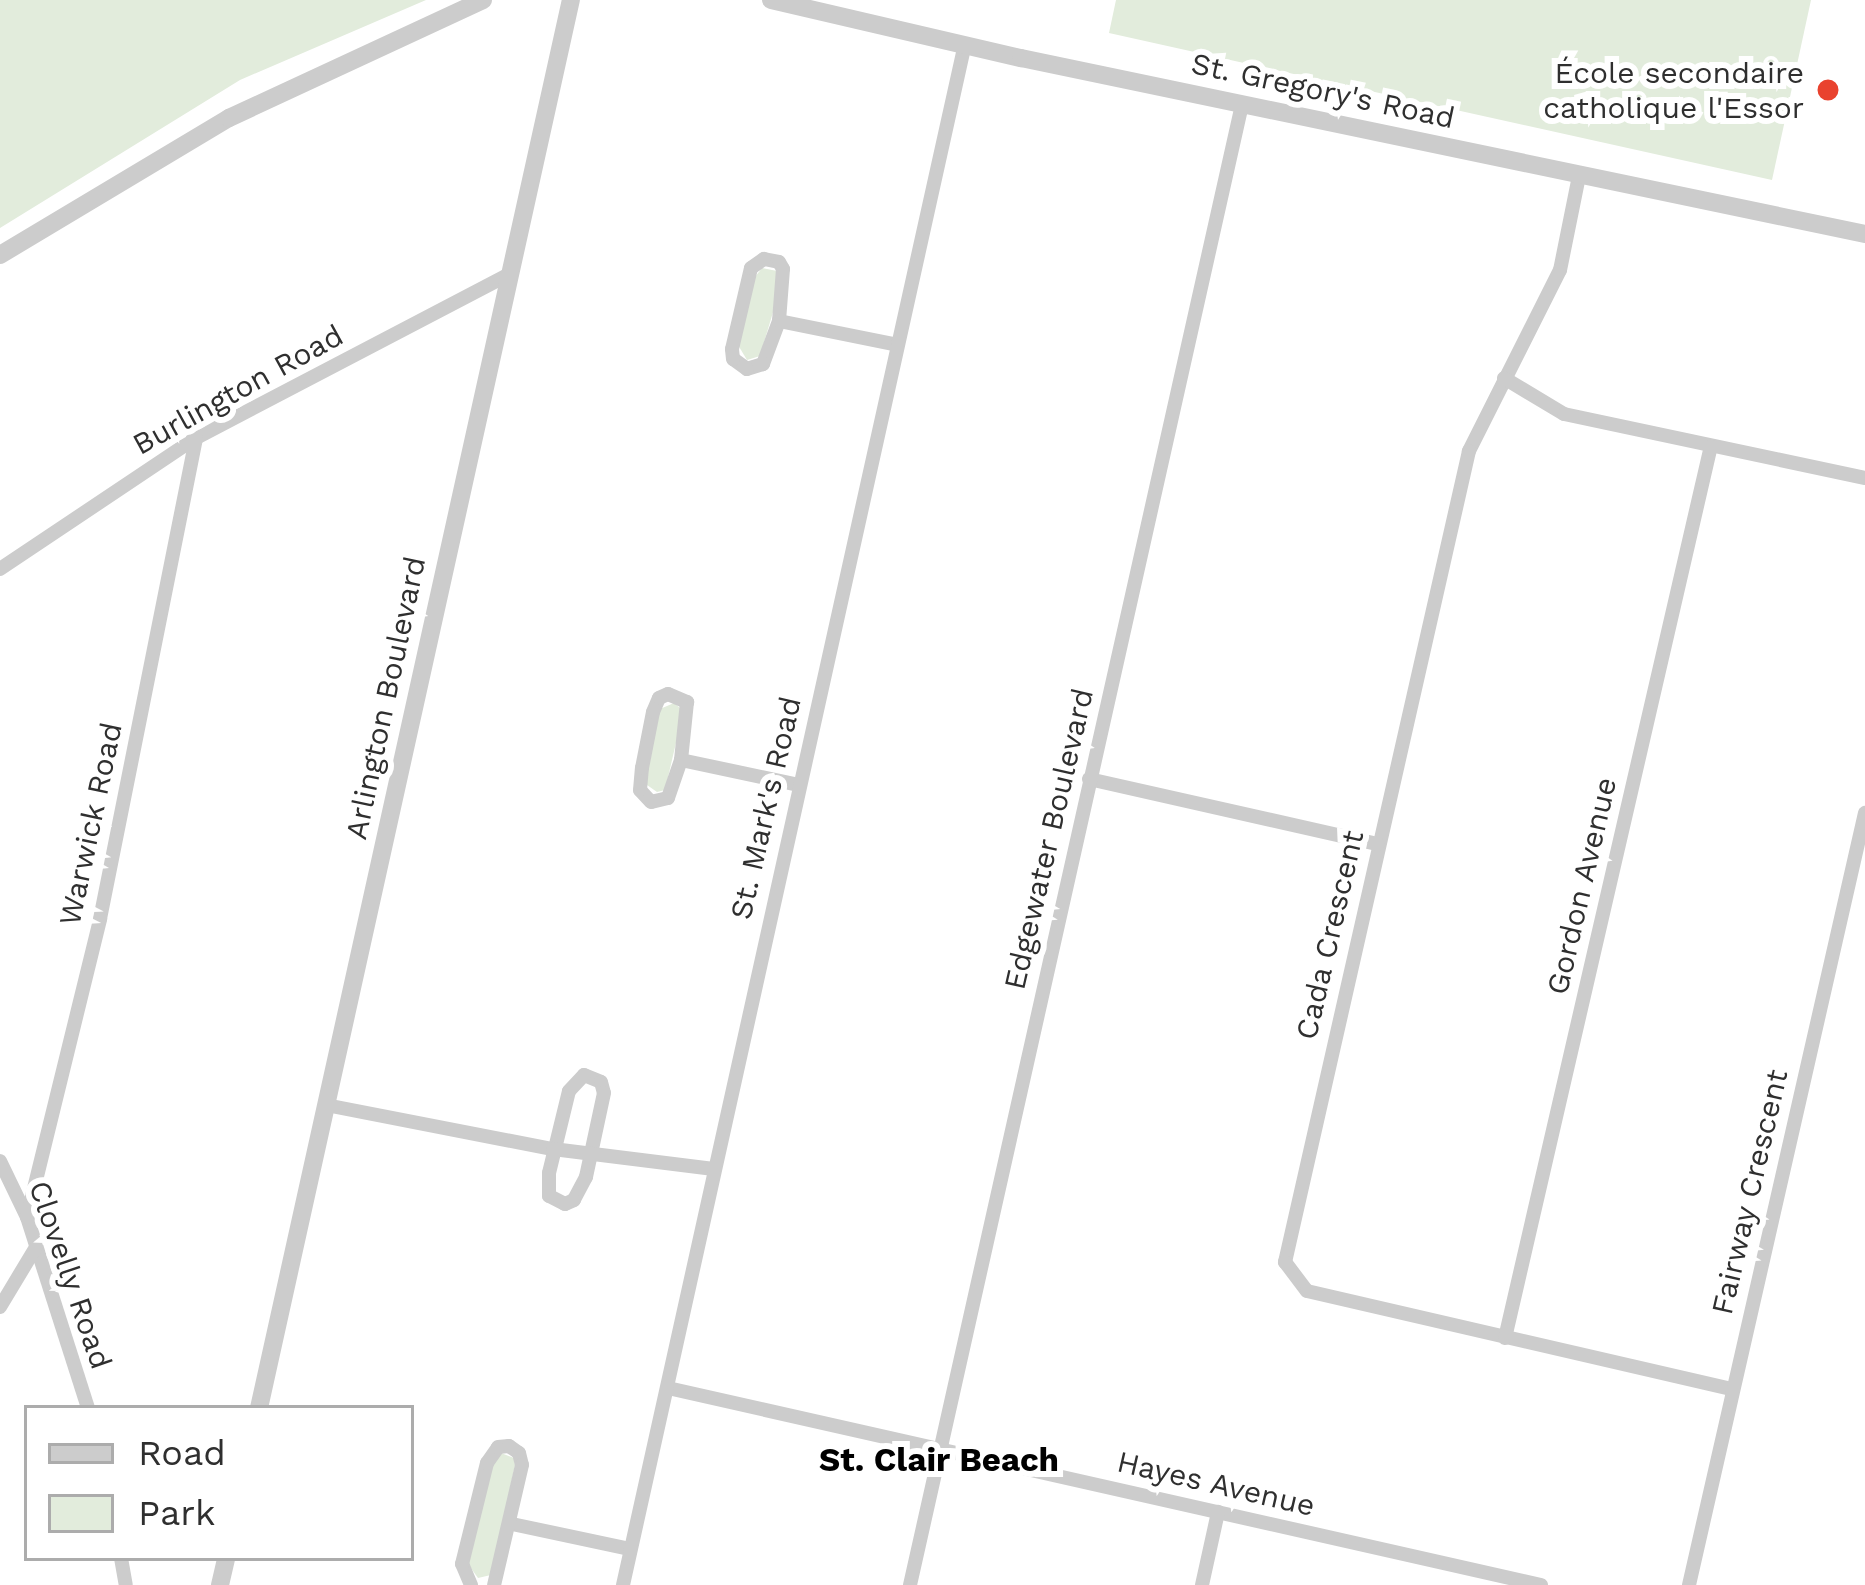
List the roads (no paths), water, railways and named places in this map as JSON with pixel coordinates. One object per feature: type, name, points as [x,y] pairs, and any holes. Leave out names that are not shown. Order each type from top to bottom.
[{"type":"street","points":[[0,255],[229,118],[483,0]]},
{"type":"street","name":"Arlington Boulevard","points":[[260,1405],[571,0]]},
{"type":"street","name":"St. Gregory's Road","points":[[771,0],[1865,234]]},
{"type":"street","name":"St. Mark's Road","points":[[623,1585],[964,44]]},
{"type":"street","name":"Edgewater Boulevard","points":[[910,1585],[1243,104]]},
{"type":"street","name":"Cada Crescent","points":[[1579,176],[1560,270],[1469,451],[1285,1262],[1307,1291],[1732,1389]]},
{"type":"street","points":[[764,259],[779,262],[783,268],[779,321],[763,364],[755,369],[738,365],[732,349],[749,275],[764,259]]},
{"type":"street","name":"Burlington Road","points":[[0,569],[196,438],[511,273]]},
{"type":"street","points":[[779,321],[898,345]]},
{"type":"street","points":[[1504,378],[1564,414],[1865,478]]},
{"type":"street","name":"Warwick Road","points":[[27,1217],[100,919],[196,438]]},
{"type":"street","name":"Gordon Avenue","points":[[1505,1338],[1711,446]]},
{"type":"street","points":[[668,694],[687,702],[681,760],[668,798],[651,802],[643,797],[640,782],[653,712],[659,698],[668,694]]},
{"type":"street","points":[[681,760],[799,785]]},
{"type":"street","points":[[1089,779],[1378,844]]},
{"type":"street","name":"Fairway Crescent","points":[[1689,1585],[1865,813]]},
{"type":"street","points":[[584,1075],[602,1082],[593,1151],[581,1190],[565,1204],[549,1196],[553,1149],[569,1091],[584,1075]]},
{"type":"street","points":[[326,1106],[553,1149],[714,1169]]},
{"type":"street","name":"Clovelly Road","points":[[0,1161],[27,1217],[87,1405]]},
{"type":"street","points":[[0,1307],[36,1247]]},
{"type":"street","name":"Hayes Avenue","points":[[668,1388],[1541,1585]]},
{"type":"street","points":[[471,1585],[462,1564],[489,1456],[503,1446],[521,1457],[512,1524],[494,1585]]},
{"type":"street","points":[[1202,1585],[1218,1512]]},
{"type":"street","points":[[512,1524],[630,1549]]},
{"type":"place","name":"École secondaire catholique l'Essor","points":[[1828,90]]},
{"type":"district","name":"St. Clair Beach","points":[[939,1460]]}]
